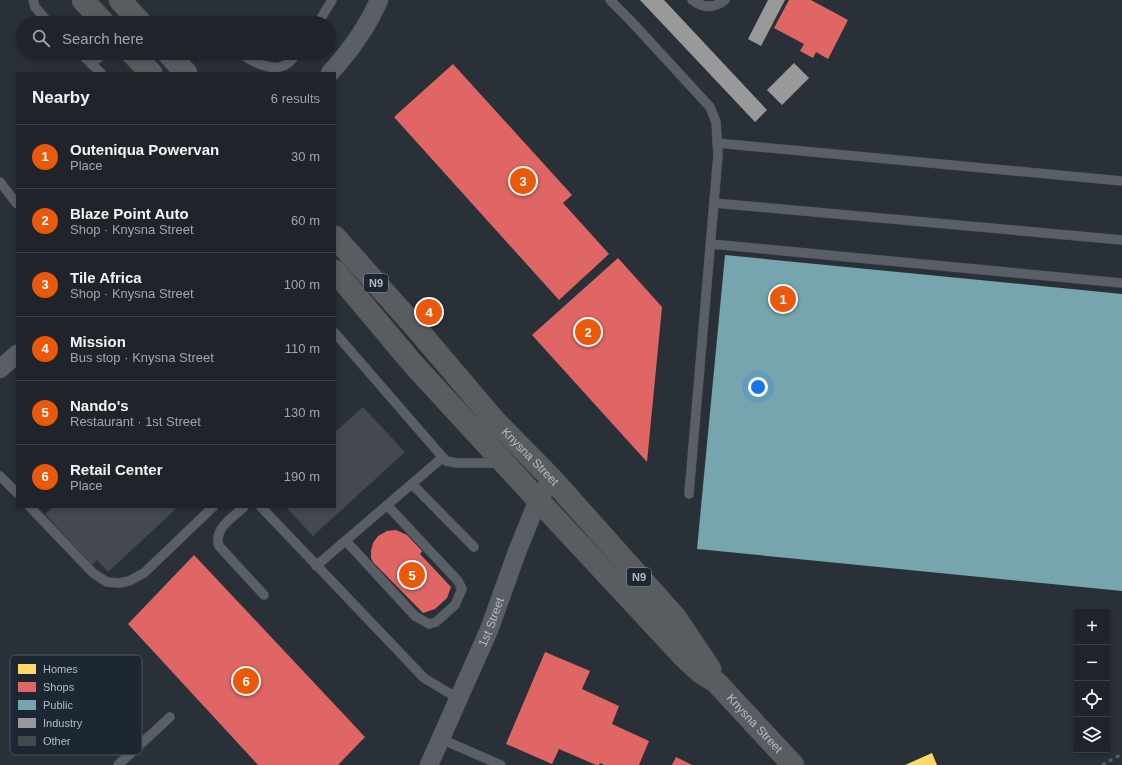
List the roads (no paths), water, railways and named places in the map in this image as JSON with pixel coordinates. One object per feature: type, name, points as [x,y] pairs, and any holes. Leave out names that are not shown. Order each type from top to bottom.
[{"type":"highway","points":[[83,0],[98,16]]},
{"type":"highway","points":[[120,0],[134,16]]},
{"type":"highway","points":[[139,60],[150,72]]},
{"type":"highway","points":[[174,60],[185,72]]},
{"type":"highway","name":"Knysna Street","points":[[336,237],[495,421],[552,479],[675,617],[708,666],[716,682]]},
{"type":"highway","name":"Knysna Street","points":[[336,272],[413,364],[538,500],[683,656],[700,672],[716,682],[793,765]]},
{"type":"street","points":[[331,72],[347,54],[362,33],[379,0]]},
{"type":"street","points":[[0,369],[16,355]]},
{"type":"street","name":"1st Street","points":[[429,765],[489,630],[517,552],[538,500],[552,479]]},
{"type":"lane","points":[[33,0],[35,7],[43,16]]},
{"type":"lane","points":[[322,16],[332,0]]},
{"type":"lane","points":[[610,0],[710,107],[716,122],[718,155],[689,494]]},
{"type":"lane","points":[[692,0],[698,5],[708,7],[715,6],[725,0]]},
{"type":"lane","points":[[87,60],[100,72]]},
{"type":"lane","points":[[91,64],[96,60]]},
{"type":"lane","points":[[252,60],[262,65],[274,68],[286,65],[291,60]]},
{"type":"lane","points":[[717,143],[1122,181]]},
{"type":"lane","points":[[0,182],[16,203]]},
{"type":"lane","points":[[714,203],[1122,240]]},
{"type":"lane","points":[[710,244],[1122,283]]},
{"type":"lane","points":[[336,334],[442,458],[446,461],[457,463],[505,463]]},
{"type":"lane","points":[[316,566],[442,458]]},
{"type":"lane","points":[[0,476],[16,492]]},
{"type":"lane","points":[[412,484],[474,547]]},
{"type":"lane","points":[[346,541],[415,616],[429,624],[436,622],[456,606],[462,589],[458,581],[387,505]]},
{"type":"lane","points":[[31,508],[93,573],[107,582],[119,583],[129,581],[144,573],[212,508]]},
{"type":"lane","points":[[243,508],[221,528],[217,541],[219,546],[264,595]]},
{"type":"lane","points":[[262,508],[424,678],[459,698]]},
{"type":"lane","points":[[142,743],[170,717]]},
{"type":"lane","points":[[441,739],[501,765]]},
{"type":"lane","points":[[118,765],[129,755]]},
{"type":"railway","points":[[1102,765],[1122,754]]},
{"type":"place","name":"Tile Africa","points":[[523,181]]},
{"type":"place","name":"Outeniqua Powervan","points":[[783,299]]},
{"type":"place","name":"Mission","points":[[429,312]]},
{"type":"place","name":"Blaze Point Auto","points":[[588,332]]},
{"type":"place","name":"Nando's","points":[[412,575]]},
{"type":"place","name":"Retail Center","points":[[246,681]]}]
